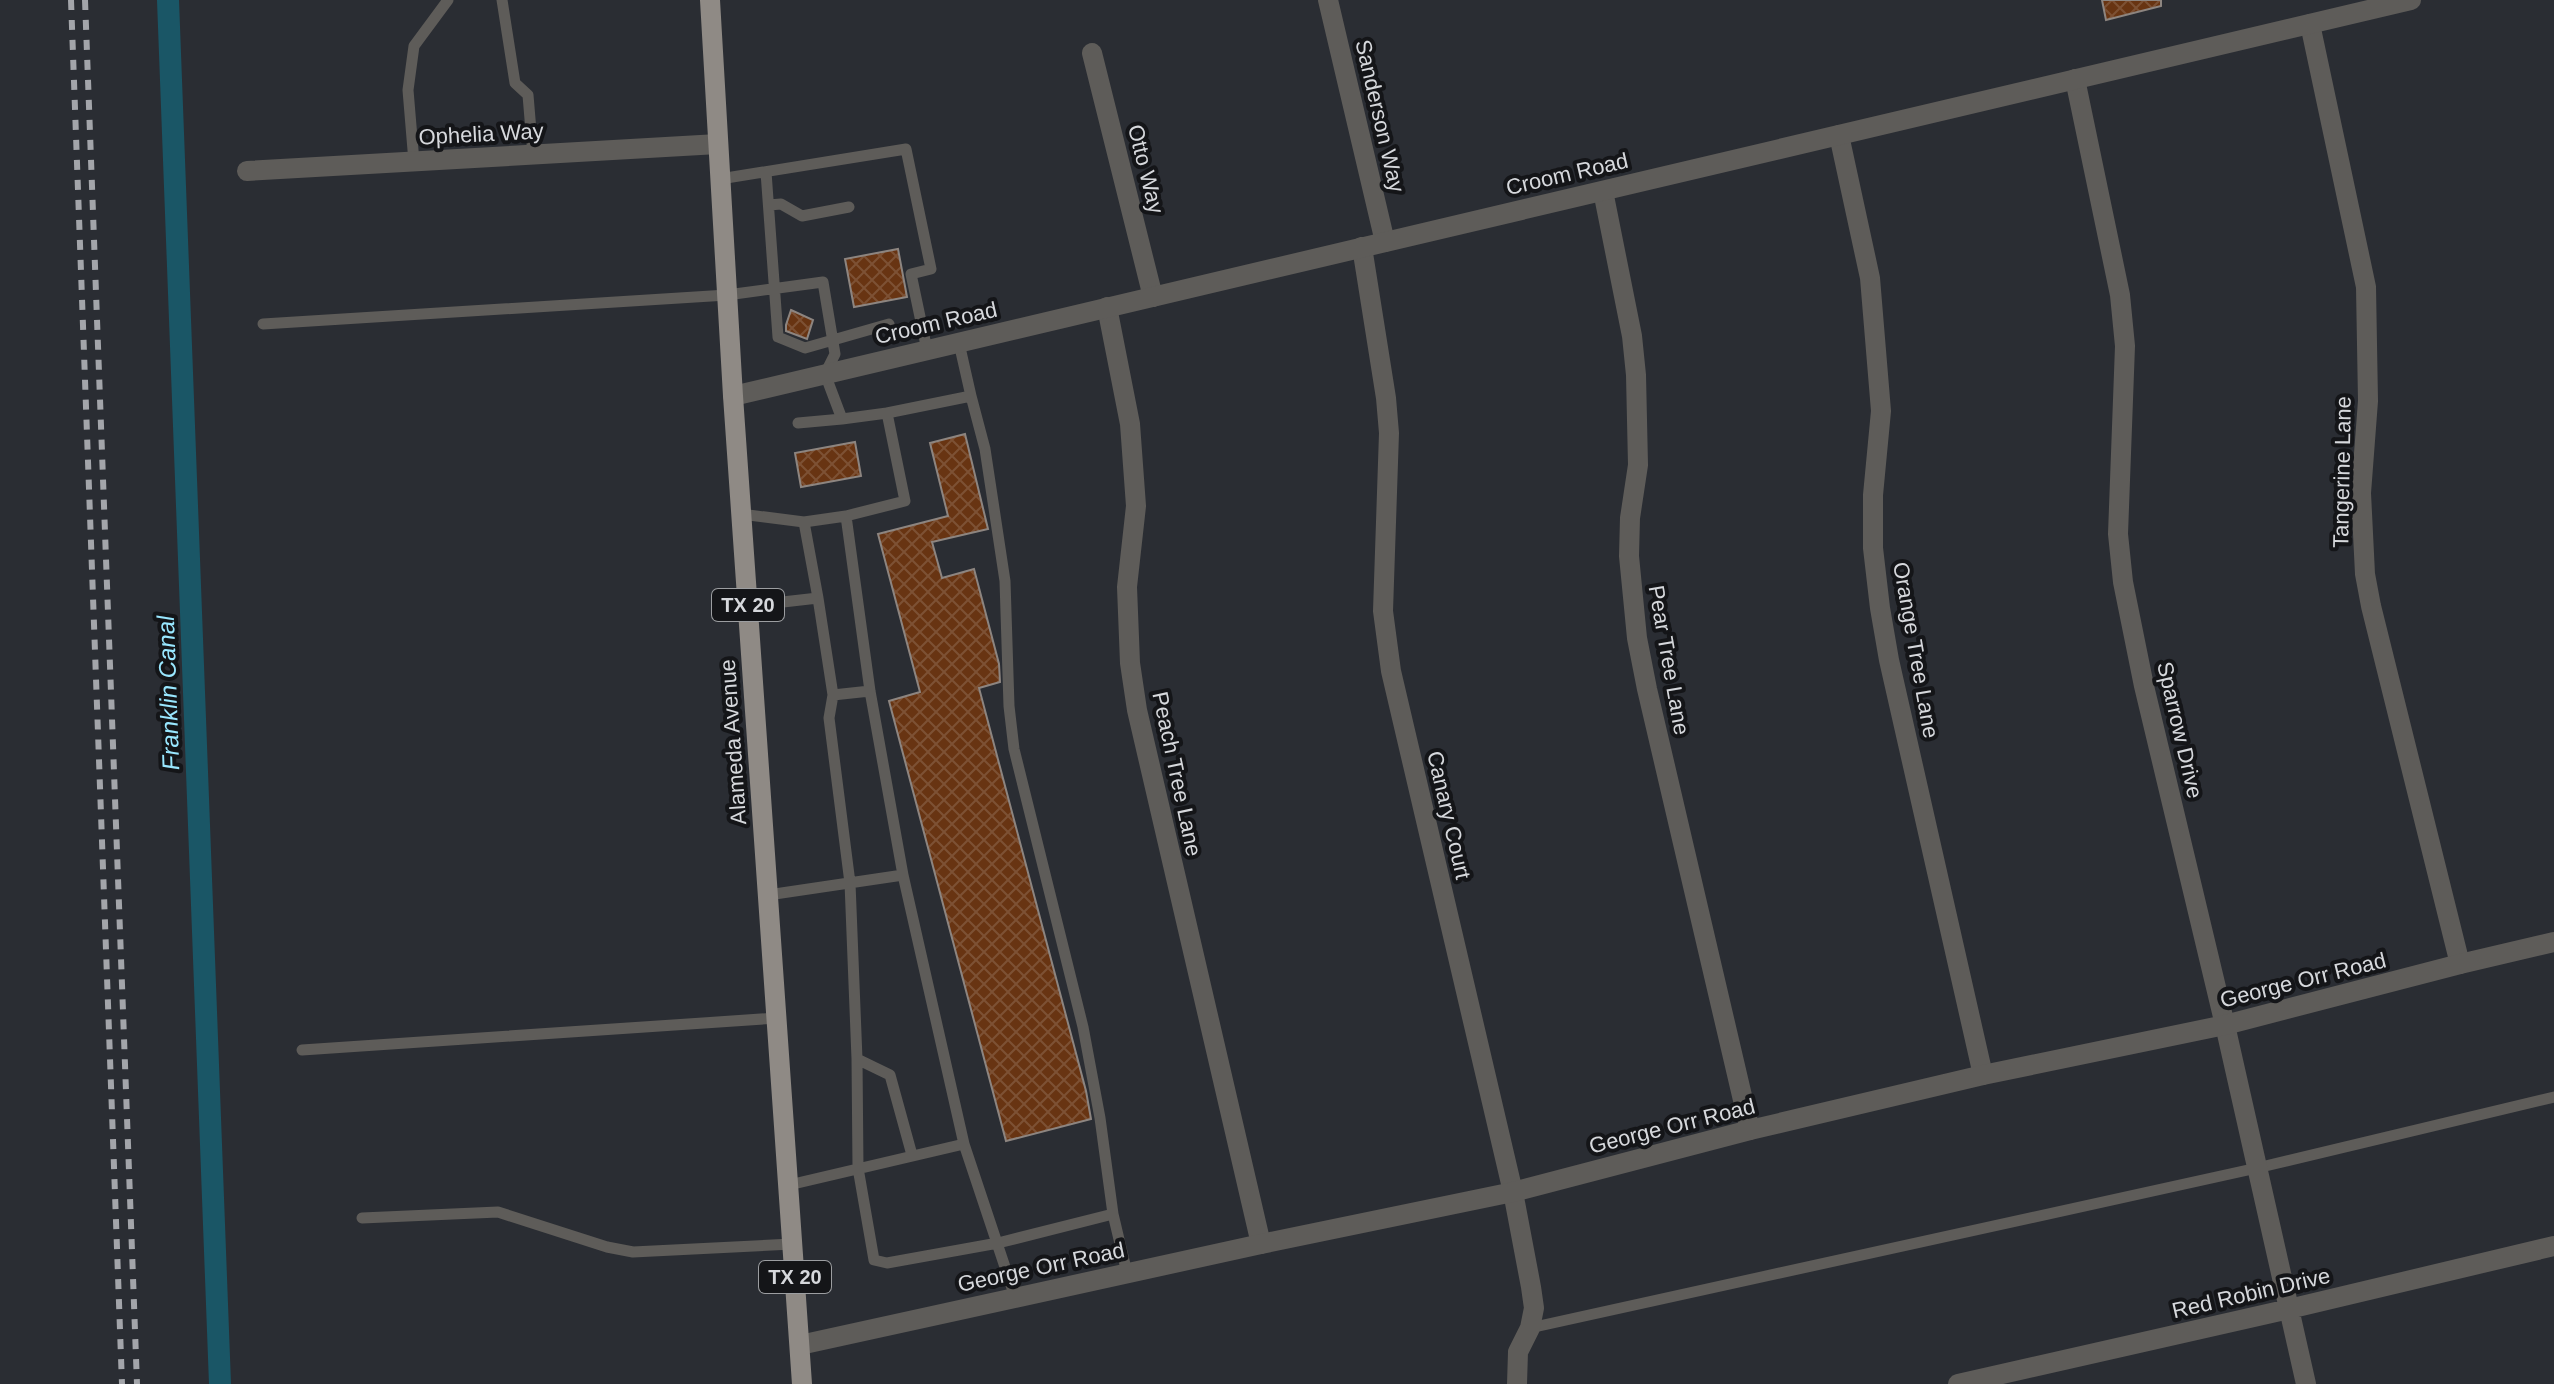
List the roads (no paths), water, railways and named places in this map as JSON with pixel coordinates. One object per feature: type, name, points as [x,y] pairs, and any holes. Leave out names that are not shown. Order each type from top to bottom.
[{"type":"main road","name":"Alameda Avenue","points":[[710,0],[733,396],[802,1384]]},
{"type":"street","name":"Sanderson Way","points":[[1328,0],[1385,242]]},
{"type":"street","name":"Croom Road","points":[[733,396],[2411,0]]},
{"type":"street","name":"Tangerine Lane","points":[[2310,24],[2366,287],[2368,401],[2361,493],[2365,574],[2460,964]]},
{"type":"street","name":"Otto Way","points":[[1092,53],[1153,297]]},
{"type":"street","name":"Sparrow Drive","points":[[2075,79],[2120,295],[2125,346],[2118,534],[2123,582],[2144,686],[2306,1384]]},
{"type":"street","name":"Orange Tree Lane","points":[[1839,135],[1870,278],[1881,411],[1873,495],[1873,548],[1880,608],[1889,660],[1983,1075]]},
{"type":"street","name":"Ophelia Way","points":[[247,171],[718,144]]},
{"type":"street","name":"Pear Tree Lane","points":[[1603,191],[1632,336],[1636,375],[1638,465],[1630,518],[1629,556],[1637,638],[1750,1130]]},
{"type":"street","name":"Canary Court","points":[[1362,247],[1389,433],[1383,611],[1386,641],[1513,1192],[1531,1287],[1534,1308],[1530,1328],[1518,1352],[1517,1384]]},
{"type":"street","name":"Peach Tree Lane","points":[[1107,307],[1130,424],[1136,506],[1127,587],[1130,663],[1137,710],[1261,1244]]},
{"type":"street","name":"George Orr Road","points":[[800,1345],[1513,1192],[1750,1130],[1983,1075],[2225,1025],[2554,942]]},
{"type":"street","name":"Red Robin Drive","points":[[1958,1384],[2554,1246]]},
{"type":"lane","points":[[414,162],[408,90],[414,46],[448,0]]},
{"type":"lane","points":[[502,0],[515,83],[528,95],[533,155]]},
{"type":"lane","points":[[720,179],[906,149],[931,269],[911,274],[927,350]]},
{"type":"lane","points":[[766,172],[778,337],[805,348],[889,324]]},
{"type":"lane","points":[[769,205],[781,204],[802,216],[849,207]]},
{"type":"lane","points":[[263,324],[727,295],[823,282],[835,354],[825,374],[842,419]]},
{"type":"lane","points":[[959,343],[985,449],[1005,581],[1009,706],[1014,749],[1083,1027],[1113,1214],[1127,1273]]},
{"type":"lane","points":[[798,423],[887,413],[971,396]]},
{"type":"lane","points":[[741,514],[804,522],[846,516],[905,501],[887,413]]},
{"type":"lane","points":[[846,516],[870,691],[903,875],[964,1144],[1015,1297]]},
{"type":"lane","points":[[804,522],[833,695],[829,718],[850,883],[858,1168],[874,1260],[887,1263],[998,1243],[1113,1214]]},
{"type":"lane","points":[[748,606],[818,598]]},
{"type":"lane","points":[[833,695],[870,691]]},
{"type":"lane","points":[[768,895],[903,875]]},
{"type":"lane","points":[[302,1050],[777,1018]]},
{"type":"lane","points":[[857,1059],[890,1075],[912,1155]]},
{"type":"lane","points":[[1530,1328],[2257,1168],[2554,1097]]},
{"type":"lane","points":[[789,1185],[964,1144]]},
{"type":"lane","points":[[362,1218],[498,1212],[607,1247],[633,1252],[792,1244]]},
{"type":"waterway","name":"Franklin Canal","points":[[168,0],[220,1384]]},
{"type":"railway","points":[[71,0],[122,1384]]},
{"type":"railway","points":[[85,0],[137,1384]]}]
